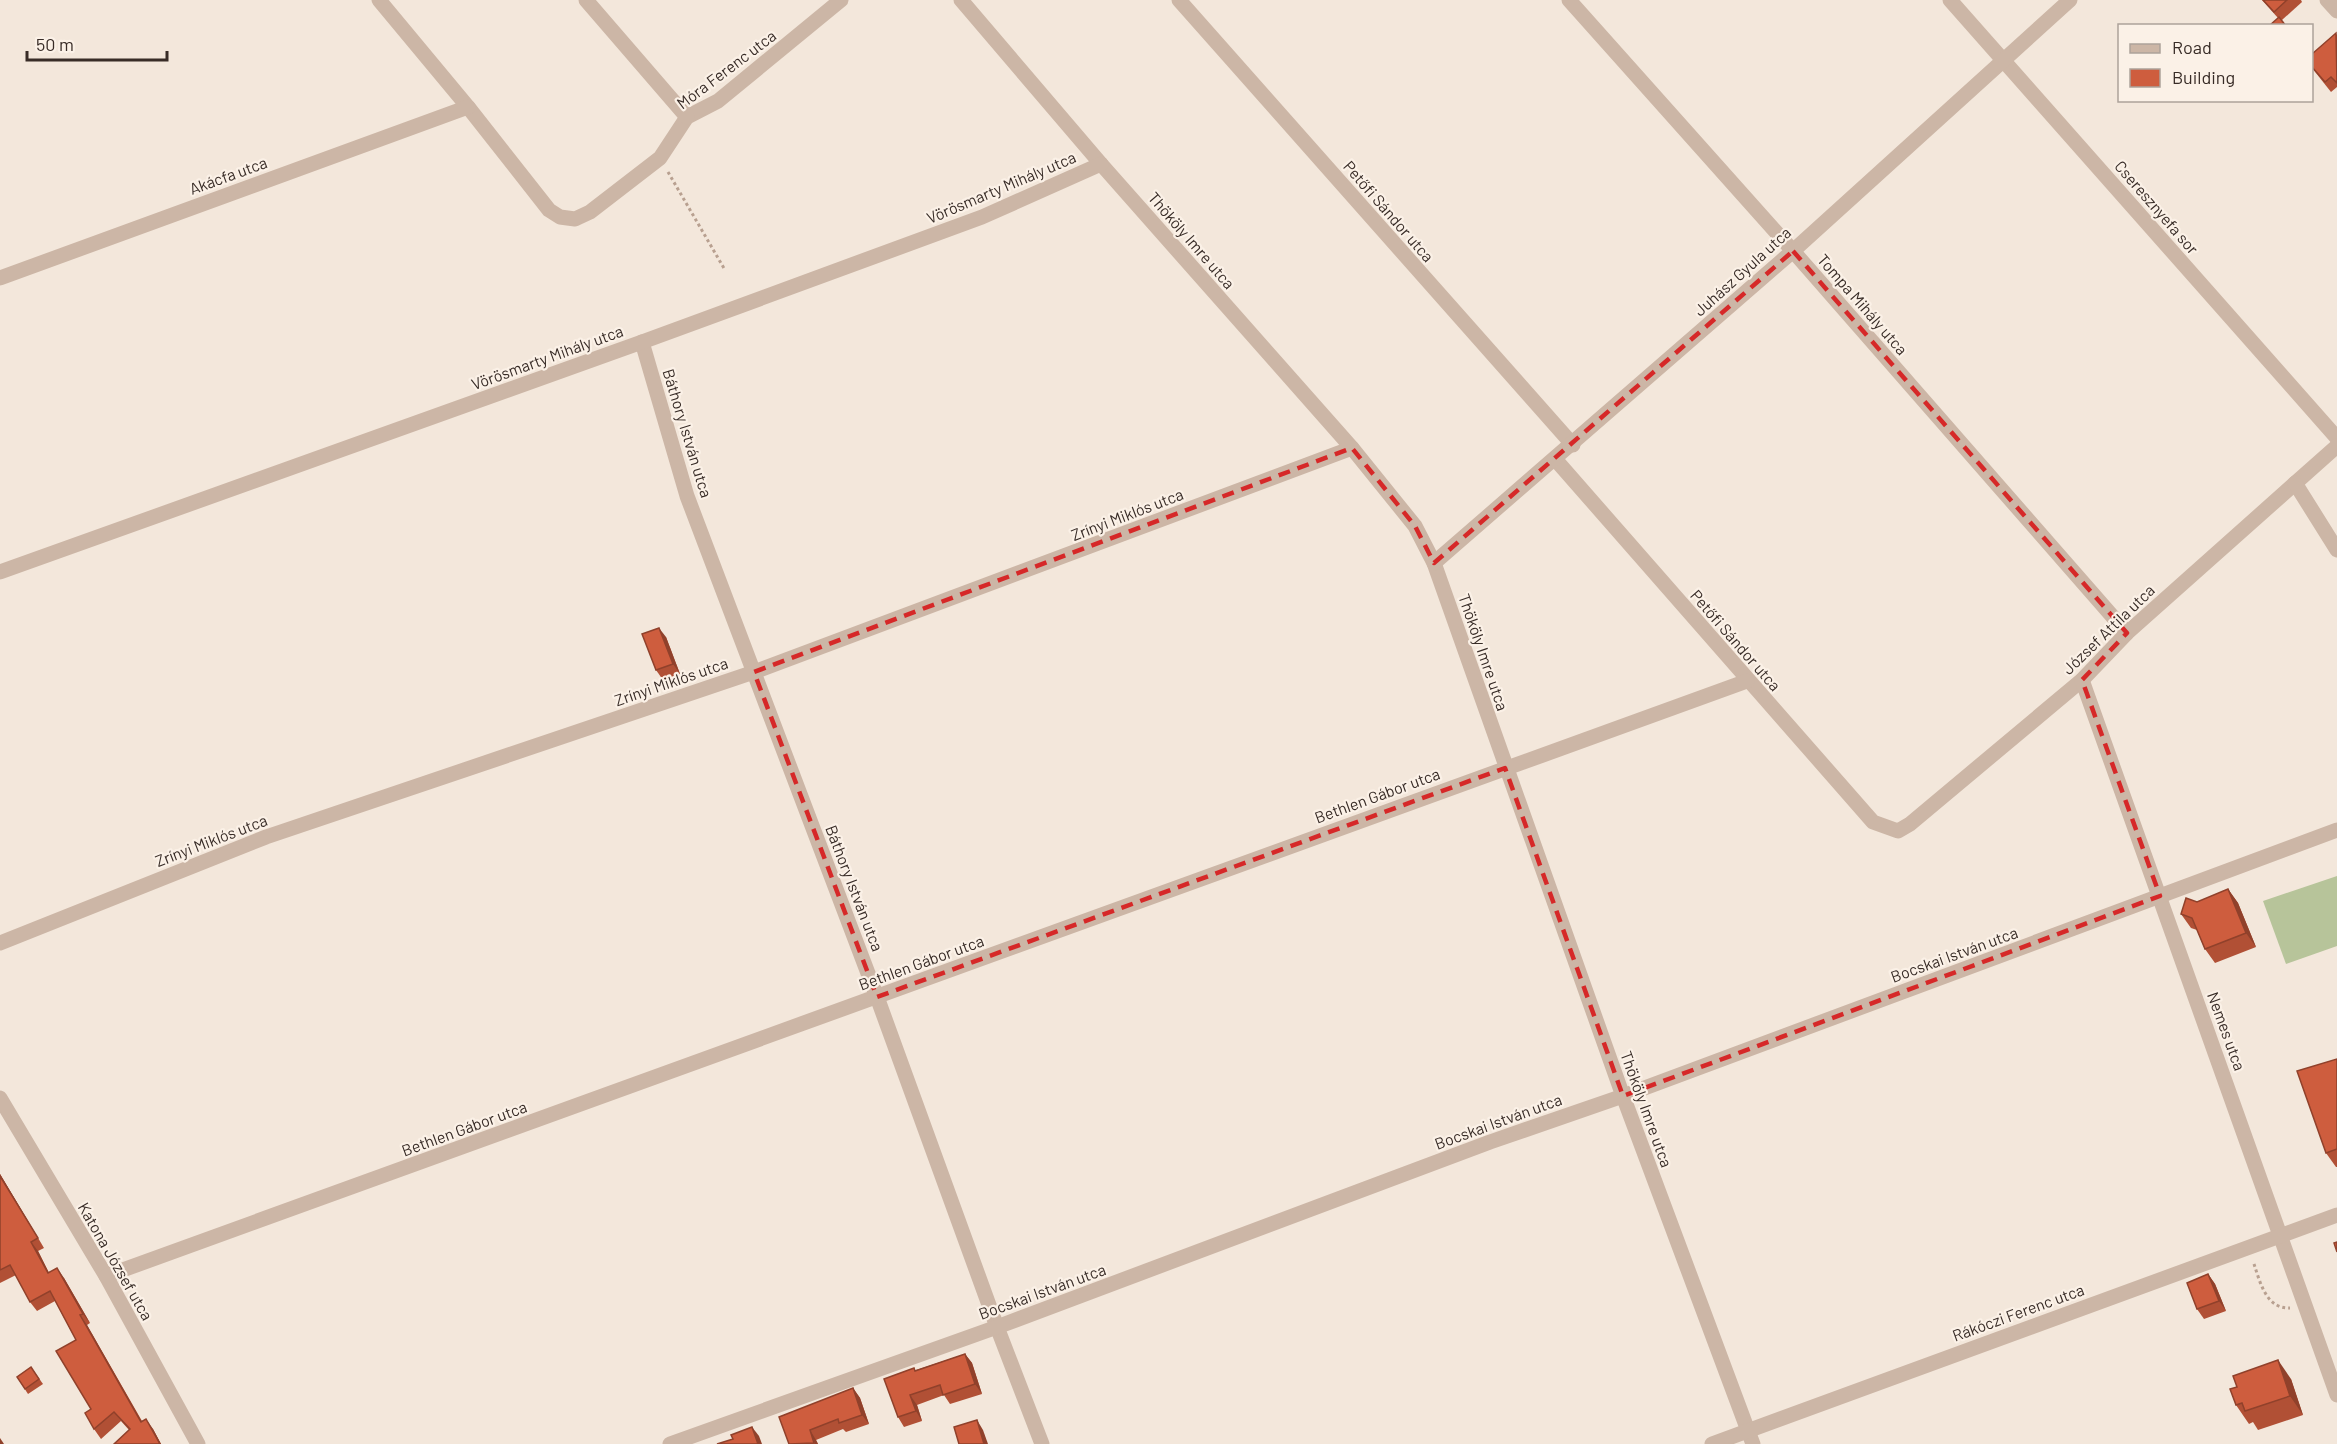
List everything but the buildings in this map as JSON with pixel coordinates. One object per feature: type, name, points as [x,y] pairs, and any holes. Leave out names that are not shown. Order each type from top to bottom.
[{"type":"street","points":[[379,0],[468,106]]},
{"type":"street","points":[[586,0],[687,117]]},
{"type":"street","name":"Móra Ferenc utca","points":[[468,106],[549,210],[560,217],[574,219],[590,212],[660,158],[687,117],[718,101],[841,0]]},
{"type":"street","name":"Thököly Imre utca","points":[[961,0],[1101,164],[1352,448],[1415,526],[1434,564],[1623,1096],[1750,1437]]},
{"type":"street","name":"Petőfi Sándor utca","points":[[1179,0],[1573,445]]},
{"type":"street","name":"Tompa Mihály utca","points":[[1569,0],[1793,251],[2127,633]]},
{"type":"street","name":"Cseresznyefa sor","points":[[1950,0],[2337,438]]},
{"type":"street","name":"Juhász Gyula utca","points":[[1434,564],[1793,251],[2070,0]]},
{"type":"street","points":[[2327,0],[2337,11]]},
{"type":"street","name":"Akácfa utca","points":[[0,278],[468,106]]},
{"type":"street","name":"Vörösmarty Mihály utca","points":[[0,572],[642,342],[982,217],[1101,164]]},
{"type":"street","name":"Báthory István utca","points":[[642,342],[687,496],[877,997],[1042,1444]]},
{"type":"street","name":"József Attila utca","points":[[1898,831],[1910,824],[2082,680],[2127,633],[2337,446]]},
{"type":"street","name":"Zrínyi Miklós utca","points":[[0,944],[266,837],[754,672],[1352,448]]},
{"type":"street","name":"Petőfi Sándor utca","points":[[1555,459],[1873,822],[1898,831]]},
{"type":"street","points":[[2295,483],[2337,550]]},
{"type":"street","name":"Nemes utca","points":[[2082,680],[2337,1395]]},
{"type":"street","name":"Bethlen Gábor utca","points":[[106,1276],[1748,681]]},
{"type":"street","name":"Bocskai István utca","points":[[670,1444],[997,1327],[1490,1142],[1623,1096],[2337,830]]},
{"type":"street","name":"Katona József utca","points":[[0,1098],[106,1276],[198,1444]]},
{"type":"street","name":"Rákóczi Ferenc utca","points":[[1712,1444],[1750,1437],[2337,1215]]},
{"type":"path","points":[[660,158],[725,270]]},
{"type":"path","points":[[2248,1248],[2268,1298],[2277,1306],[2287,1309],[2295,1307]]},
{"type":"highlighted area","points":[[1793,251],[2127,633],[2082,680],[2160,896],[1623,1096],[1505,768],[877,997],[754,672],[1352,448],[1415,526],[1434,563]]},
{"type":"green space","points":[[2337,876],[2337,946],[2286,964],[2263,901]]}]
